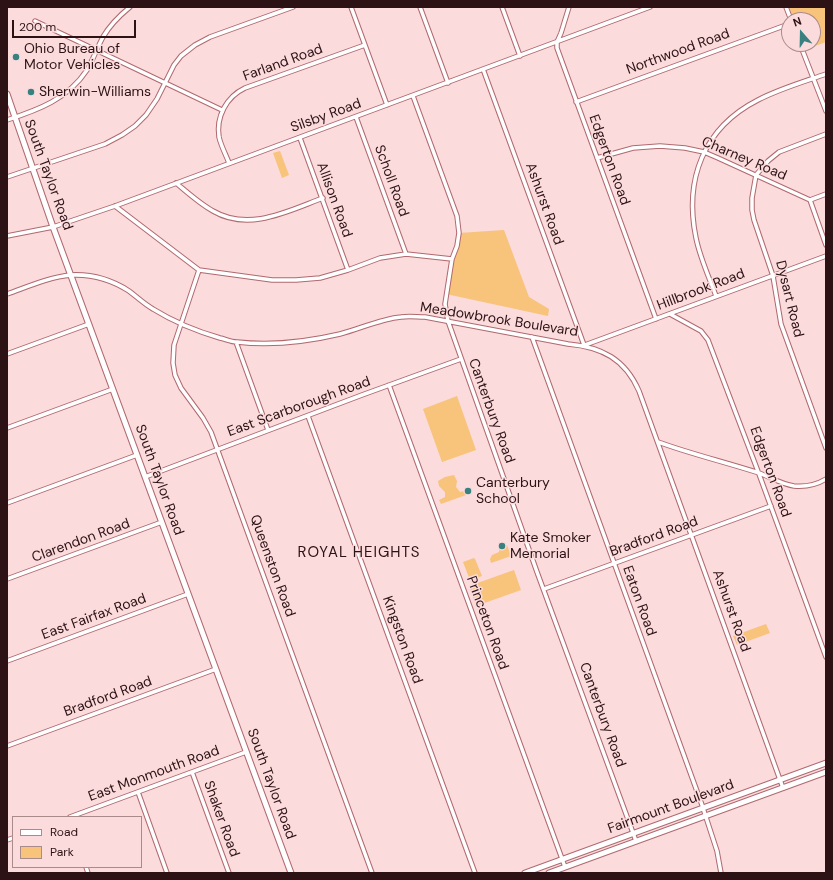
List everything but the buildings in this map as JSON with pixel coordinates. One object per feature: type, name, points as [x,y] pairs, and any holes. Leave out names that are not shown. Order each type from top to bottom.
[{"type":"main road","name":"South Taylor Road","points":[[7,94],[53,226],[290,873]]},
{"type":"main road","name":"Fairmount Boulevard","points":[[525,873],[826,763]]},
{"type":"main road","name":"Fairmount Boulevard","points":[[549,873],[826,772]]},
{"type":"main road","points":[[616,840],[620,847]]},
{"type":"street","points":[[7,120],[44,107],[75,86],[86,72],[96,50],[110,27],[118,17],[130,7]]},
{"type":"street","points":[[7,177],[105,144],[122,135],[135,126],[146,115],[157,99],[174,65],[181,56],[195,45],[210,37],[293,7]]},
{"type":"street","points":[[351,7],[387,105]]},
{"type":"street","points":[[420,7],[448,83]]},
{"type":"street","points":[[502,7],[520,56]]},
{"type":"street","points":[[557,42],[569,7]]},
{"type":"street","name":"Silsby Road","points":[[7,236],[53,226],[115,206],[650,7]]},
{"type":"street","points":[[35,21],[222,110],[219,123],[219,136],[229,163]]},
{"type":"street","name":"Northwood Road","points":[[576,102],[781,27]]},
{"type":"street","name":"Edgerton Road","points":[[557,42],[557,48],[576,102],[656,319]]},
{"type":"street","name":"Farland Road","points":[[222,110],[232,98],[245,88],[365,45]]},
{"type":"street","points":[[803,52],[826,111]]},
{"type":"street","name":"Ashurst Road","points":[[483,70],[584,345]]},
{"type":"street","points":[[716,296],[696,240],[693,218],[693,190],[695,178],[704,152],[722,127],[744,108],[764,96],[826,74]]},
{"type":"street","name":"Canterbury Road","points":[[413,96],[457,216],[459,233],[457,246],[452,259],[445,304],[448,321],[636,842]]},
{"type":"street","name":"Scholl Road","points":[[356,117],[406,254]]},
{"type":"street","points":[[756,175],[768,161],[779,152],[826,134]]},
{"type":"street","name":"Allison Road","points":[[300,138],[348,270]]},
{"type":"street","name":"Charney Road","points":[[597,158],[623,150],[645,146],[677,147],[704,152],[810,200]]},
{"type":"street","name":"Dysart Road","points":[[756,175],[752,190],[752,210],[773,276],[781,324],[826,448]]},
{"type":"street","points":[[176,184],[201,204],[214,212],[238,220],[268,218],[323,198]]},
{"type":"street","points":[[826,194],[810,200],[826,245]]},
{"type":"street","points":[[115,206],[199,270],[272,280],[296,280],[320,278],[348,270],[380,258],[406,254],[452,259]]},
{"type":"street","name":"Hillbrook Road","points":[[584,345],[826,257]]},
{"type":"street","name":"Queenston Road","points":[[199,270],[174,345],[173,363],[175,375],[181,388],[204,418],[217,449],[372,873]]},
{"type":"street","name":"Meadowbrook Boulevard","points":[[7,294],[48,280],[72,275],[96,278],[128,291],[152,309],[181,324],[197,331],[236,342],[282,343],[311,340],[341,334],[373,323],[401,316],[425,317],[568,344],[584,345],[602,351],[613,358],[632,376],[658,442]]},
{"type":"street","name":"Edgerton Road","points":[[670,314],[701,331],[708,340],[826,657]]},
{"type":"street","points":[[7,354],[89,324]]},
{"type":"street","name":"Eaton Road","points":[[532,337],[706,816],[717,851],[721,873]]},
{"type":"street","points":[[236,342],[268,430]]},
{"type":"street","name":"East Scarborough Road","points":[[145,477],[461,359]]},
{"type":"street","name":"Princeton Road","points":[[389,385],[565,867]]},
{"type":"street","points":[[7,428],[113,389]]},
{"type":"street","name":"Kingston Road","points":[[308,416],[476,873]]},
{"type":"street","points":[[658,442],[794,486],[814,485],[826,479]]},
{"type":"street","name":"Ashurst Road","points":[[658,442],[783,788]]},
{"type":"street","points":[[7,503],[137,455]]},
{"type":"street","name":"Bradford Road","points":[[544,589],[771,506]]},
{"type":"street","name":"Clarendon Road","points":[[7,579],[162,522]]},
{"type":"street","name":"East Fairfax Road","points":[[7,661],[188,594]]},
{"type":"street","name":"Bradford Road","points":[[7,746],[216,669]]},
{"type":"street","name":"East Monmouth Road","points":[[73,816],[246,752]]},
{"type":"street","name":"Shaker Road","points":[[192,772],[229,873]]},
{"type":"street","points":[[138,792],[168,873]]},
{"type":"green space","points":[[789,7],[826,7],[826,42],[821,44],[821,12],[791,12]]},
{"type":"green space","points":[[280,151],[289,175],[282,178],[273,153]]},
{"type":"green space","points":[[504,230],[529,297],[549,309],[548,316],[446,294],[459,233]]},
{"type":"green space","points":[[457,396],[476,450],[442,462],[423,409]]},
{"type":"green space","points":[[454,475],[457,481],[456,487],[460,492],[464,491],[466,495],[441,504],[439,500],[445,497],[445,492],[439,486],[438,481],[445,477]]},
{"type":"green space","points":[[507,545],[511,556],[491,563],[490,559],[492,555],[499,552],[500,547]]},
{"type":"green space","points":[[474,558],[482,576],[470,580],[463,562]]},
{"type":"green space","points":[[514,570],[521,590],[476,606],[469,586]]},
{"type":"green space","points":[[766,624],[770,633],[737,645],[733,636]]},
{"type":"place","name":"Ohio Bureau of Motor Vehicles","points":[[16,57]]},
{"type":"place","name":"Sherwin-Williams","points":[[31,92]]},
{"type":"place","name":"Canterbury School","points":[[468,491]]},
{"type":"place","name":"Kate Smoker Memorial","points":[[502,546]]},
{"type":"district","name":"ROYAL HEIGHTS","points":[[359,553]]}]
